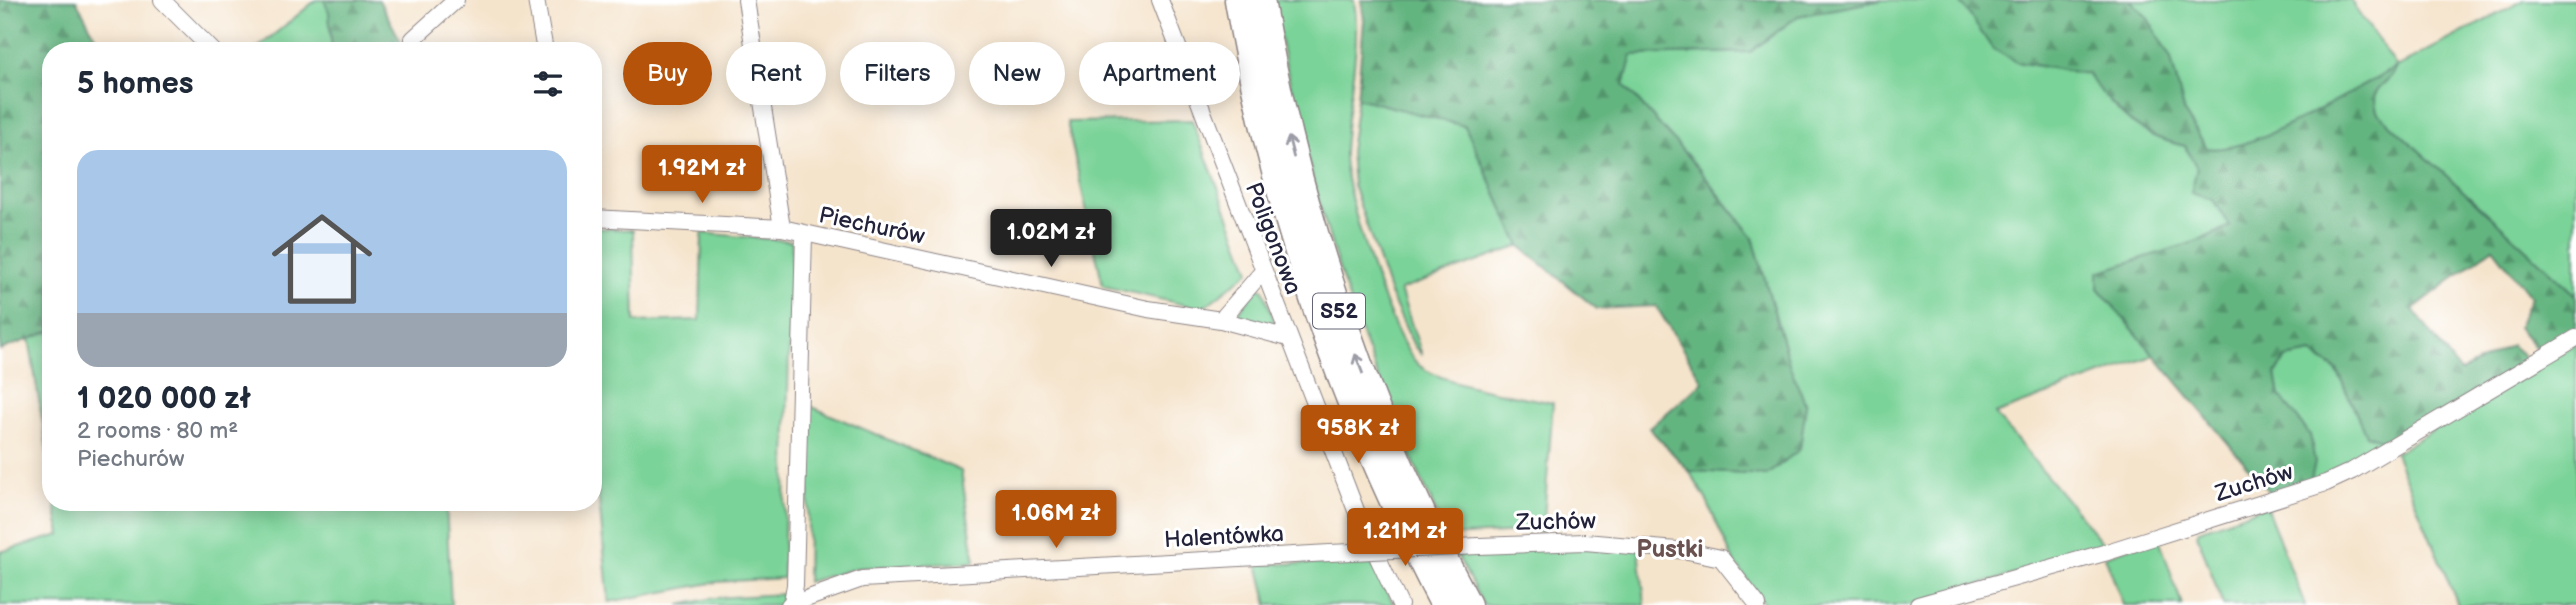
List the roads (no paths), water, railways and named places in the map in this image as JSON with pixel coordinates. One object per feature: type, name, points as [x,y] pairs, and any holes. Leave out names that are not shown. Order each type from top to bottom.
[{"type":"highway","name":"S52","points":[[1239,0],[1269,145],[1313,300],[1350,404],[1406,529],[1444,605]]},
{"type":"highway","name":"S52","points":[[1260,0],[1283,116],[1332,293],[1396,458],[1467,605]]},
{"type":"street","points":[[162,0],[204,42]]},
{"type":"street","points":[[414,42],[456,0]]},
{"type":"street","points":[[537,0],[544,42]]},
{"type":"street","points":[[746,0],[782,228]]},
{"type":"street","name":"Poligonowa","points":[[1160,0],[1357,513],[1401,605]]},
{"type":"street","name":"Piechurów","points":[[602,218],[782,228],[1148,309],[1221,320],[1288,338]]},
{"type":"street","points":[[791,604],[796,572],[804,234]]},
{"type":"street","points":[[1221,320],[1263,271]]},
{"type":"street","name":"Zuchów","points":[[1918,605],[2104,552],[2326,482],[2352,471],[2576,338]]},
{"type":"street","name":"Zuchów","points":[[1330,553],[1585,542],[1666,547],[1721,558],[1758,605]]},
{"type":"street","name":"Halentówka","points":[[791,604],[862,579],[1330,553]]},
{"type":"district","name":"Pustki","points":[[1670,549]]}]
